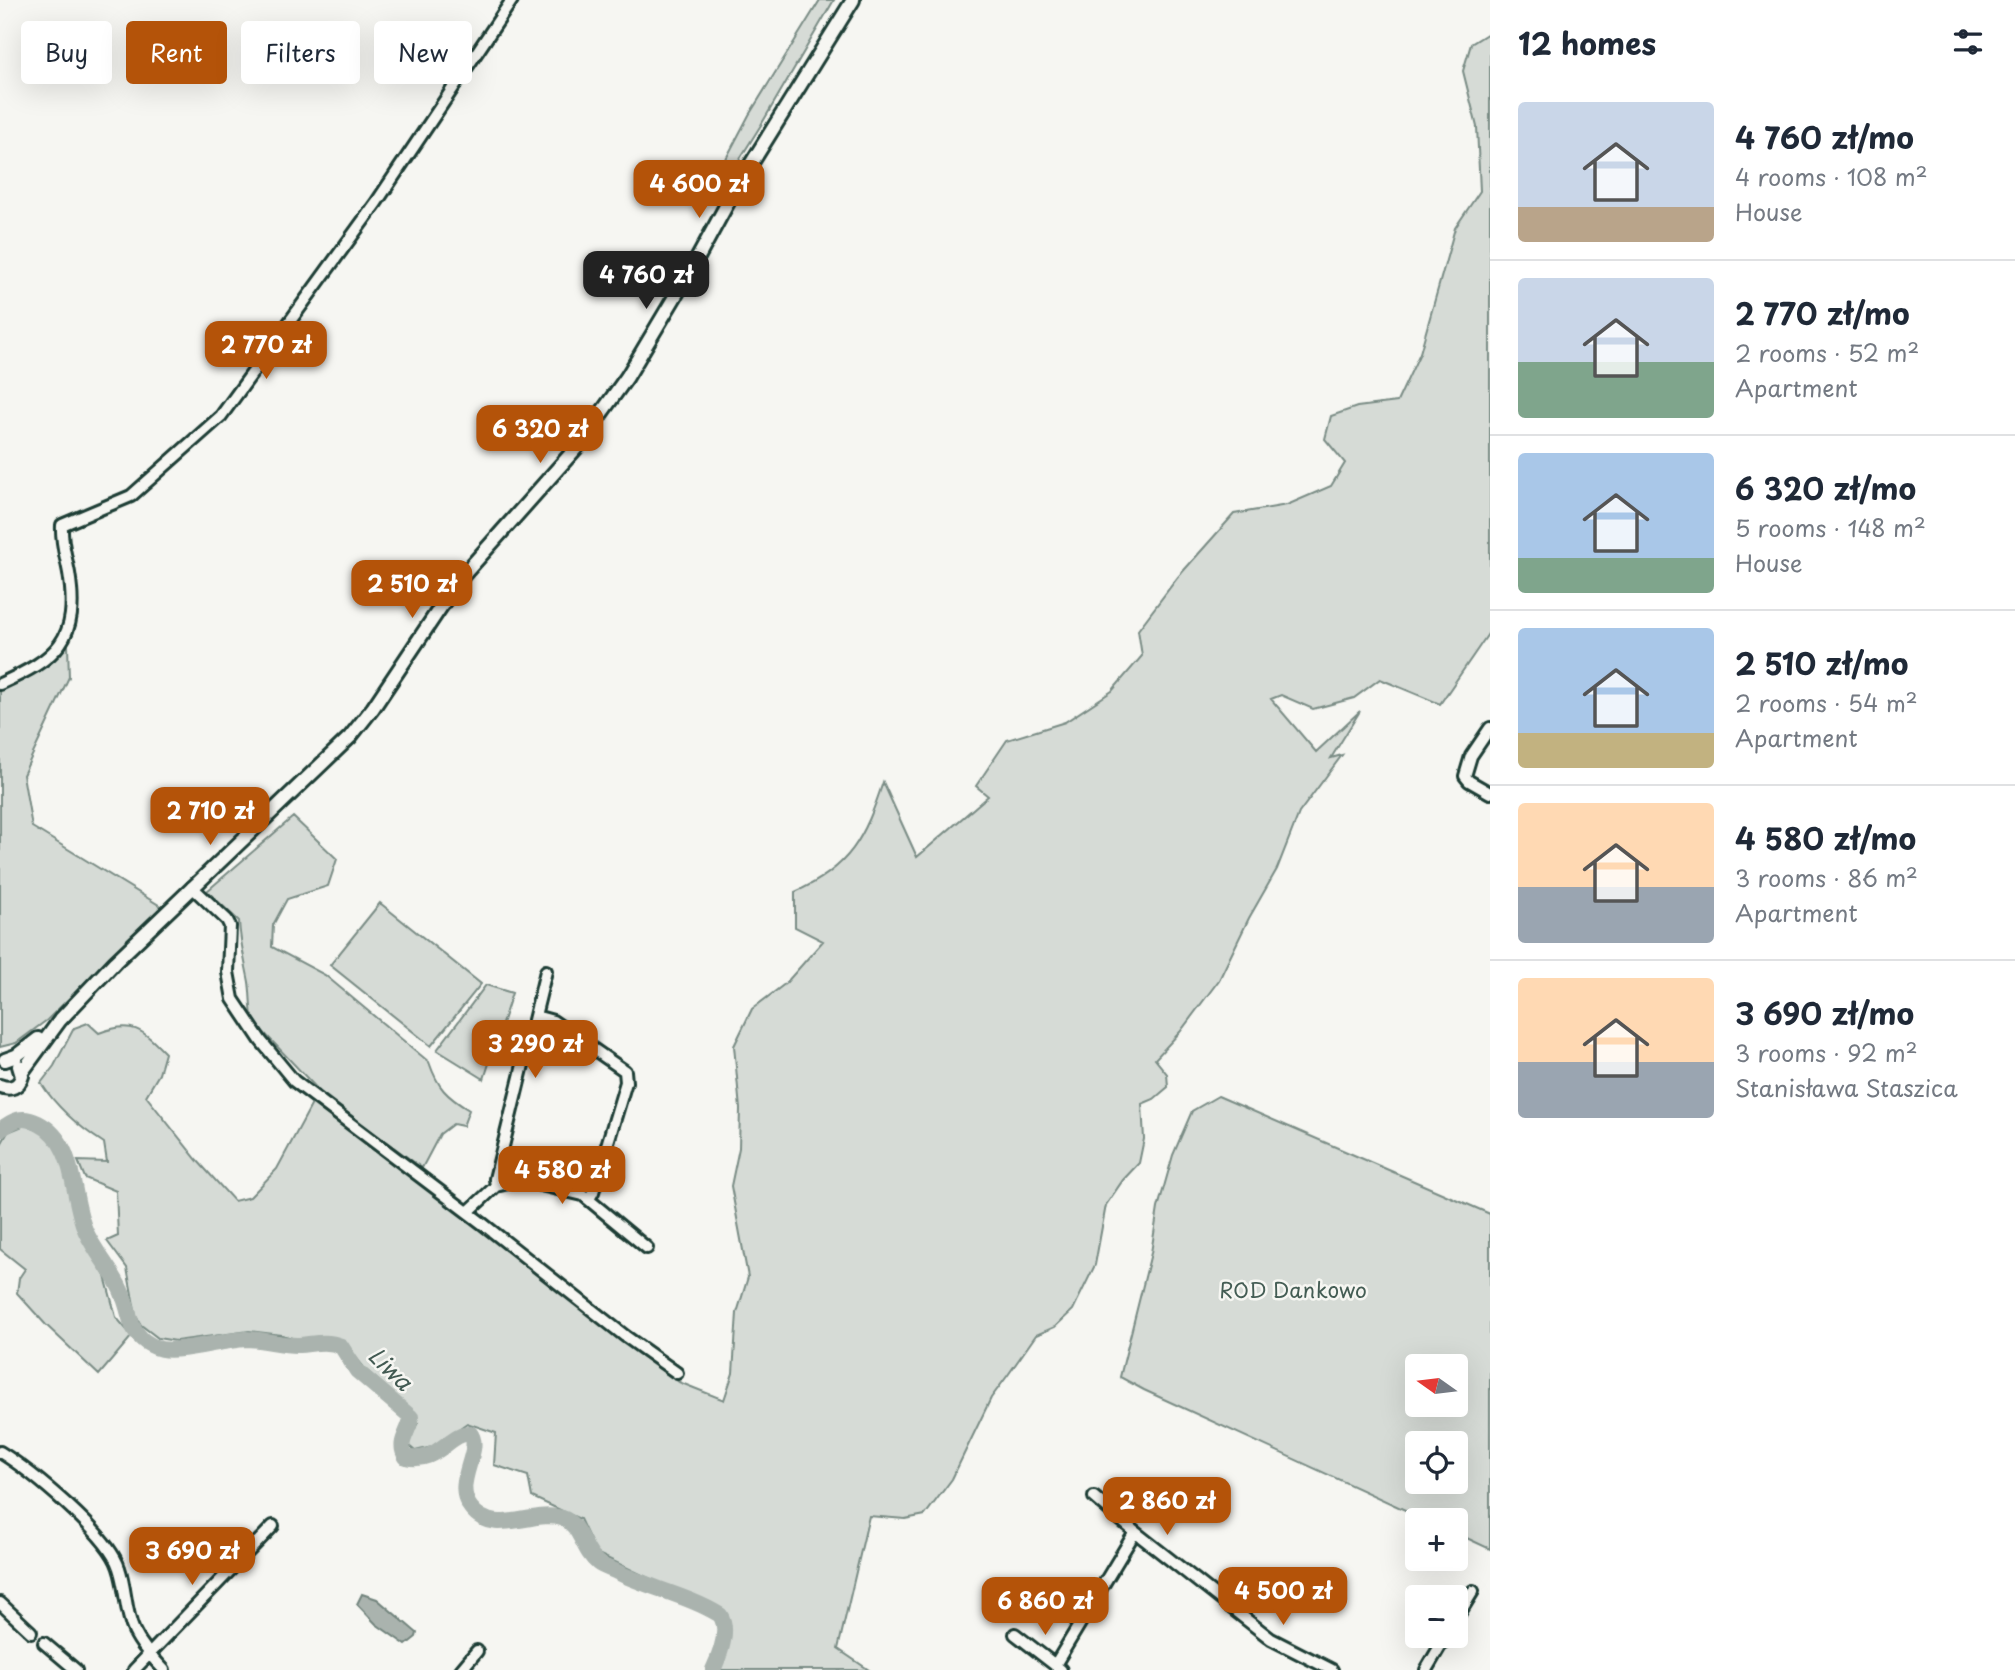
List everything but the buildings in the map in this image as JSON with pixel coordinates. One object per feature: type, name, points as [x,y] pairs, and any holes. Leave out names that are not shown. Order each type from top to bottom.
[{"type":"main road","points":[[2,1060],[27,1049],[60,1020],[192,887],[350,737],[373,708],[469,566],[589,432],[627,377],[733,193],[853,0]]},
{"type":"main road","points":[[2,1089],[18,1084],[22,1072],[60,1020]]},
{"type":"main road","points":[[2,1060],[18,1064],[22,1072]]},
{"type":"street","points":[[0,684],[49,658],[67,636],[71,613],[69,574],[61,543],[62,525],[131,496],[221,416],[376,203],[512,0]]},
{"type":"street","points":[[1490,728],[1465,770],[1469,781],[1490,793]]},
{"type":"street","points":[[192,887],[230,926],[230,991],[248,1024],[279,1064],[309,1093],[677,1373]]},
{"type":"street","points":[[496,1186],[495,1179],[546,971]]},
{"type":"street","points":[[535,1016],[553,1021],[625,1071],[626,1082],[589,1199]]},
{"type":"street","points":[[468,1212],[496,1186],[532,1183],[583,1195],[647,1248]]},
{"type":"street","points":[[0,1452],[70,1509],[106,1544],[119,1568],[134,1631],[149,1654],[164,1670]]},
{"type":"street","points":[[1094,1497],[1271,1639],[1332,1670]]},
{"type":"street","points":[[134,1670],[273,1526]]},
{"type":"street","points":[[1015,1634],[1058,1667],[1135,1532]]},
{"type":"street","points":[[1468,1599],[1473,1591]]},
{"type":"street","points":[[0,1603],[31,1632]]},
{"type":"street","points":[[44,1643],[76,1670]]},
{"type":"street","points":[[1426,1670],[1439,1648]]},
{"type":"street","points":[[461,1670],[477,1651]]},
{"type":"green space","points":[[820,0],[834,0],[721,189],[711,196],[709,191],[749,115]]},
{"type":"green space","points":[[1490,32],[1490,631],[1440,704],[1380,679],[1354,698],[1313,709],[1281,695],[1271,699],[1316,752],[1360,711],[1331,758],[1342,755],[1299,813],[1277,869],[1249,918],[1219,980],[1180,1032],[1155,1059],[1167,1074],[1168,1087],[1154,1099],[1142,1104],[1144,1139],[1139,1163],[1106,1205],[1095,1265],[1073,1310],[1055,1327],[1036,1335],[991,1398],[952,1479],[925,1515],[905,1519],[869,1516],[838,1649],[869,1670],[719,1670],[728,1645],[728,1620],[706,1605],[596,1553],[580,1519],[532,1497],[528,1476],[494,1465],[496,1433],[467,1423],[432,1447],[415,1451],[408,1445],[418,1422],[393,1393],[366,1370],[348,1347],[320,1337],[299,1340],[249,1331],[176,1341],[158,1338],[141,1325],[136,1316],[127,1268],[107,1241],[118,1236],[116,1191],[85,1178],[78,1161],[107,1162],[104,1143],[69,1116],[41,1083],[54,1066],[74,1028],[88,1023],[99,1033],[120,1027],[136,1029],[165,1053],[159,1074],[146,1096],[234,1201],[250,1197],[277,1169],[313,1102],[679,1382],[724,1400],[733,1373],[737,1313],[748,1277],[731,1186],[739,1148],[740,1109],[734,1046],[752,1009],[786,983],[823,941],[795,927],[795,892],[829,872],[853,849],[862,835],[883,782],[917,857],[988,796],[976,786],[1007,740],[1065,722],[1112,691],[1142,656],[1138,630],[1178,577],[1234,514],[1287,505],[1331,486],[1345,463],[1325,439],[1331,416],[1357,407],[1397,402],[1420,353],[1455,228],[1480,191],[1477,127],[1463,71],[1471,44]]},
{"type":"green space","points":[[68,645],[69,677],[23,775],[32,827],[162,907],[47,1020],[16,1043],[0,1047],[0,689],[53,658]]},
{"type":"green space","points":[[293,817],[337,859],[328,886],[287,899],[273,925],[272,947],[325,975],[429,1062],[444,1091],[469,1110],[463,1126],[453,1124],[440,1134],[422,1168],[324,1096],[253,1021],[239,921],[207,891]]},
{"type":"green space","points":[[380,903],[481,984],[431,1046],[330,965]]},
{"type":"green space","points":[[486,985],[512,993],[484,1079],[437,1050]]},
{"type":"green space","name":"ROD Dankowo","points":[[1218,1096],[1490,1214],[1490,1549],[1468,1539],[1468,1508],[1405,1510],[1120,1377],[1151,1253],[1158,1208],[1173,1155],[1192,1111]]},
{"type":"green space","points":[[25,1125],[49,1135],[63,1160],[78,1214],[79,1230],[105,1276],[116,1317],[132,1336],[99,1375],[46,1325],[17,1293],[19,1278],[25,1269],[0,1249],[0,1146],[8,1132]]},
{"type":"shaded area","points":[[362,1594],[377,1599],[417,1633],[416,1637],[406,1645],[376,1624],[357,1604]]},
{"type":"waterway","name":"Liwa","points":[[0,1130],[14,1121],[27,1119],[51,1132],[60,1144],[67,1157],[86,1232],[117,1283],[133,1326],[144,1341],[156,1348],[169,1350],[246,1339],[293,1345],[325,1343],[341,1346],[357,1371],[411,1417],[402,1447],[406,1457],[426,1457],[462,1434],[470,1433],[473,1448],[464,1488],[471,1508],[480,1517],[502,1522],[551,1516],[562,1518],[578,1532],[588,1552],[600,1564],[720,1615],[724,1635],[713,1670]]}]
